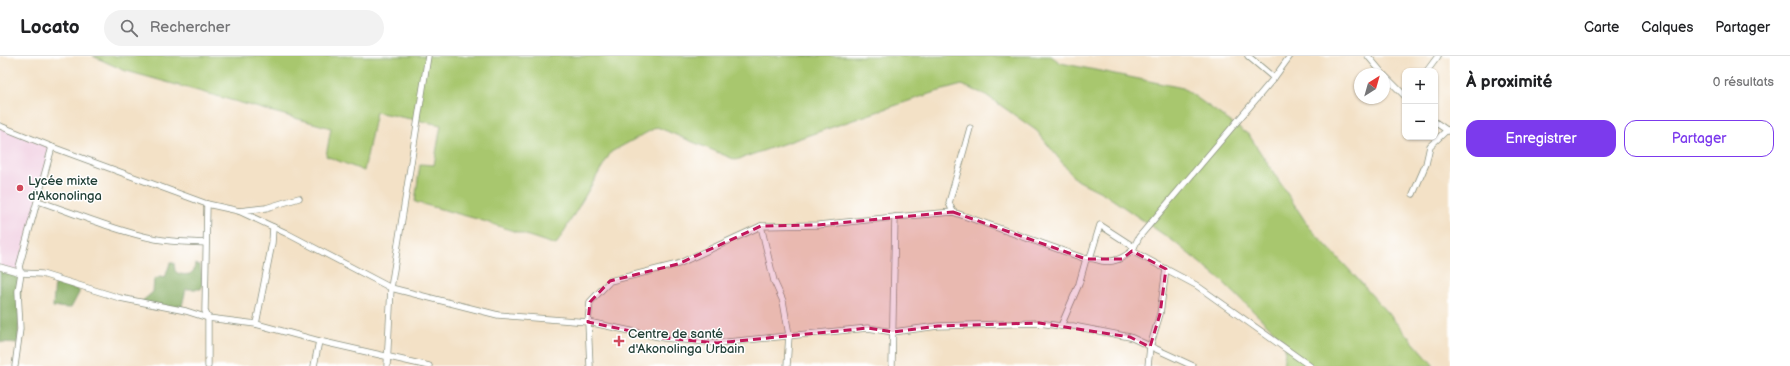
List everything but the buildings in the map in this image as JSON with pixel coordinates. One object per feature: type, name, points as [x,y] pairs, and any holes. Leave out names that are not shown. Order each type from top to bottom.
[{"type":"street","points":[[387,366],[391,288],[428,56]]},
{"type":"street","points":[[1248,56],[1274,78]]},
{"type":"street","points":[[590,366],[588,322],[590,302],[610,280],[678,264],[761,226],[818,225],[953,212],[1088,258],[1104,261],[1122,259],[1133,249],[1139,237],[1274,78],[1290,56]]},
{"type":"street","points":[[1368,56],[1379,68]]},
{"type":"street","points":[[1429,68],[1438,56]]},
{"type":"street","points":[[1390,80],[1402,93]]},
{"type":"street","points":[[1412,194],[1426,164],[1430,146],[1449,131],[1438,124]]},
{"type":"street","points":[[0,126],[52,147],[207,204],[239,211],[286,232],[391,288],[498,315],[588,322],[664,338],[717,343],[868,328],[894,332],[946,326],[1039,323],[1073,326],[1130,337],[1193,366]]},
{"type":"street","points":[[953,212],[950,203],[970,128]]},
{"type":"street","points":[[15,366],[20,329],[18,291],[21,273],[18,267],[38,201],[52,147]]},
{"type":"street","points":[[239,211],[266,208],[299,198]]},
{"type":"street","points":[[38,201],[108,225],[156,239],[175,242],[205,243]]},
{"type":"street","points":[[207,204],[205,243],[205,310],[208,318],[208,366]]},
{"type":"street","points":[[892,366],[894,332],[895,217]]},
{"type":"street","points":[[1061,326],[1080,284],[1100,225],[1133,249],[1196,285],[1310,366]]},
{"type":"street","points":[[761,226],[774,281],[783,301],[789,335],[788,366]]},
{"type":"street","points":[[256,324],[272,243],[273,227]]},
{"type":"street","points":[[0,266],[21,273],[42,274],[120,298],[186,311],[208,318],[256,324],[319,341],[430,366]]},
{"type":"street","points":[[1148,366],[1150,347],[1160,314],[1166,269]]},
{"type":"street","points":[[314,366],[319,341]]},
{"type":"highlighted area","points":[[953,212],[1086,259],[1122,259],[1132,251],[1166,269],[1160,314],[1150,347],[1130,337],[1039,323],[938,326],[893,332],[868,328],[717,343],[664,338],[588,322],[590,302],[610,281],[678,264],[761,226],[818,225]]},
{"type":"shaded area","name":"Lycée mixte d'Akonolinga","points":[[0,126],[52,147],[19,267],[21,273],[0,267]]},
{"type":"green space","points":[[93,56],[1051,56],[1061,63],[1183,88],[1249,135],[1309,227],[1355,276],[1434,366],[1283,366],[1286,343],[1222,281],[1173,241],[1103,193],[1075,179],[1037,131],[986,95],[962,85],[932,93],[736,160],[657,127],[611,152],[556,245],[477,219],[415,202],[420,164],[434,165],[441,125],[376,112],[364,171],[326,156],[331,128],[123,70]]},
{"type":"green space","points":[[170,263],[174,263],[175,271],[184,275],[190,274],[194,270],[195,264],[200,265],[203,283],[201,289],[186,289],[181,310],[141,302],[153,292],[154,280],[160,277],[165,278]]},
{"type":"green space","points":[[0,267],[21,273],[18,343],[0,342]]},
{"type":"green space","points":[[55,281],[79,290],[79,293],[71,308],[53,307]]},
{"type":"place","name":"Lycée mixte d'Akonolinga","points":[[20,188]]},
{"type":"place","name":"Centre de santé d'Akonolinga Urbain","points":[[619,341]]}]
